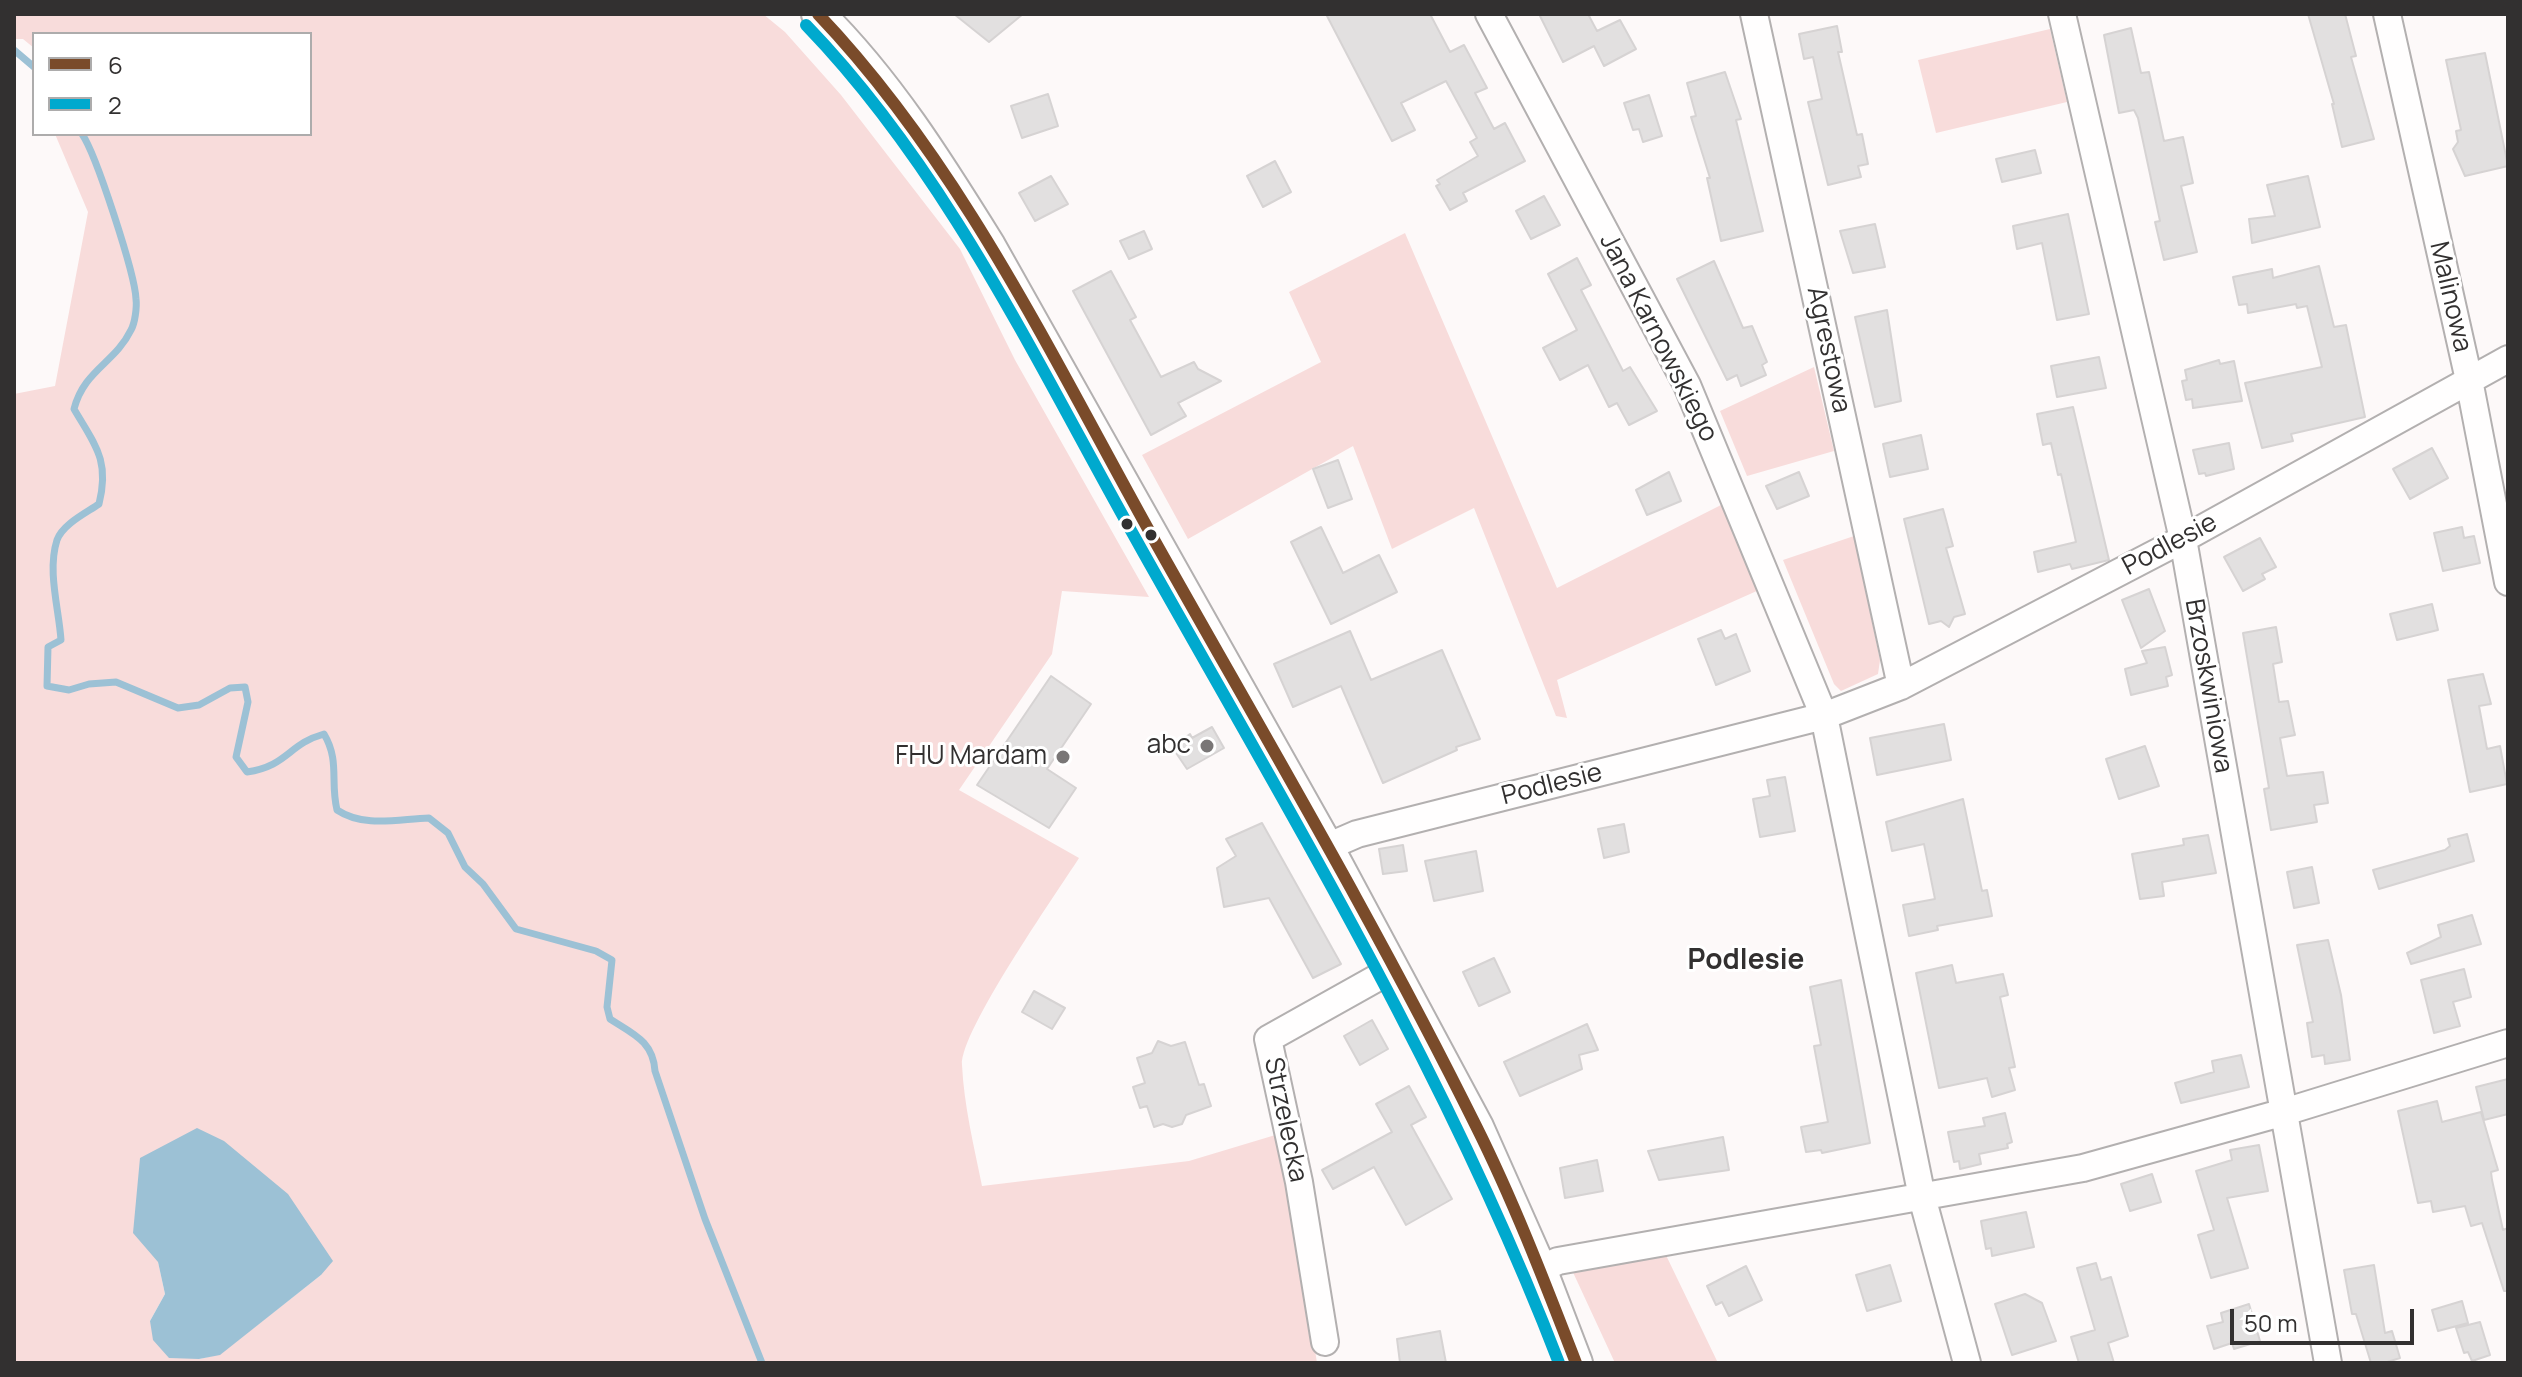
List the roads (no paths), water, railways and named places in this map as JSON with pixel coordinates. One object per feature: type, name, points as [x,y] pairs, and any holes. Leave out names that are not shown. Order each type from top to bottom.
[{"type":"street","points":[[818,14],[872,73],[907,120],[989,246],[1327,847],[1477,1127],[1540,1269],[1576,1363]]},
{"type":"street","name":"Jana Karnowskiego","points":[[1489,14],[1687,385],[1824,716]]},
{"type":"street","name":"Agrestowa","points":[[1754,14],[1901,686]]},
{"type":"street","name":"Brzoskwiniowa","points":[[2062,14],[2183,539],[2281,1113],[2328,1363]]},
{"type":"street","name":"Malinowa","points":[[2387,14],[2469,380],[2508,582]]},
{"type":"street","name":"Podlesie","points":[[1327,847],[1357,834],[1824,716],[1901,686],[2183,539],[2508,359]]},
{"type":"street","points":[[1824,716],[1922,1197],[1967,1363]]},
{"type":"street","name":"Strzelecka","points":[[1325,1342],[1299,1182],[1268,1039],[1393,969]]},
{"type":"street","points":[[1540,1269],[1558,1261],[2083,1168],[2281,1113],[2508,1043]]},
{"type":"water","points":[[197,1128],[224,1141],[288,1194],[333,1261],[321,1275],[220,1355],[199,1359],[169,1358],[153,1340],[150,1321],[165,1294],[158,1262],[133,1233],[140,1158]]},
{"type":"waterway","points":[[14,50],[32,65]]},
{"type":"waterway","points":[[83,136],[114,215],[129,265],[136,306],[135,319],[124,341],[85,385],[74,409],[98,454],[103,476],[102,489],[99,504],[69,524],[57,540],[53,577],[61,640],[48,647],[47,686],[69,690],[89,684],[116,682],[178,708],[199,705],[230,688],[245,687],[248,702],[236,757],[247,772],[271,765],[303,743],[324,734],[332,753],[337,810],[347,816],[370,821],[429,818],[448,833],[465,867],[483,884],[516,929],[596,951],[612,960],[607,1007],[610,1019],[634,1034],[650,1052],[705,1219],[762,1363]]},
{"type":"place","name":"abc","points":[[1207,746]]},
{"type":"place","name":"FHU Mardam","points":[[1063,757]]},
{"type":"district","name":"Podlesie","points":[[1746,961]]}]
